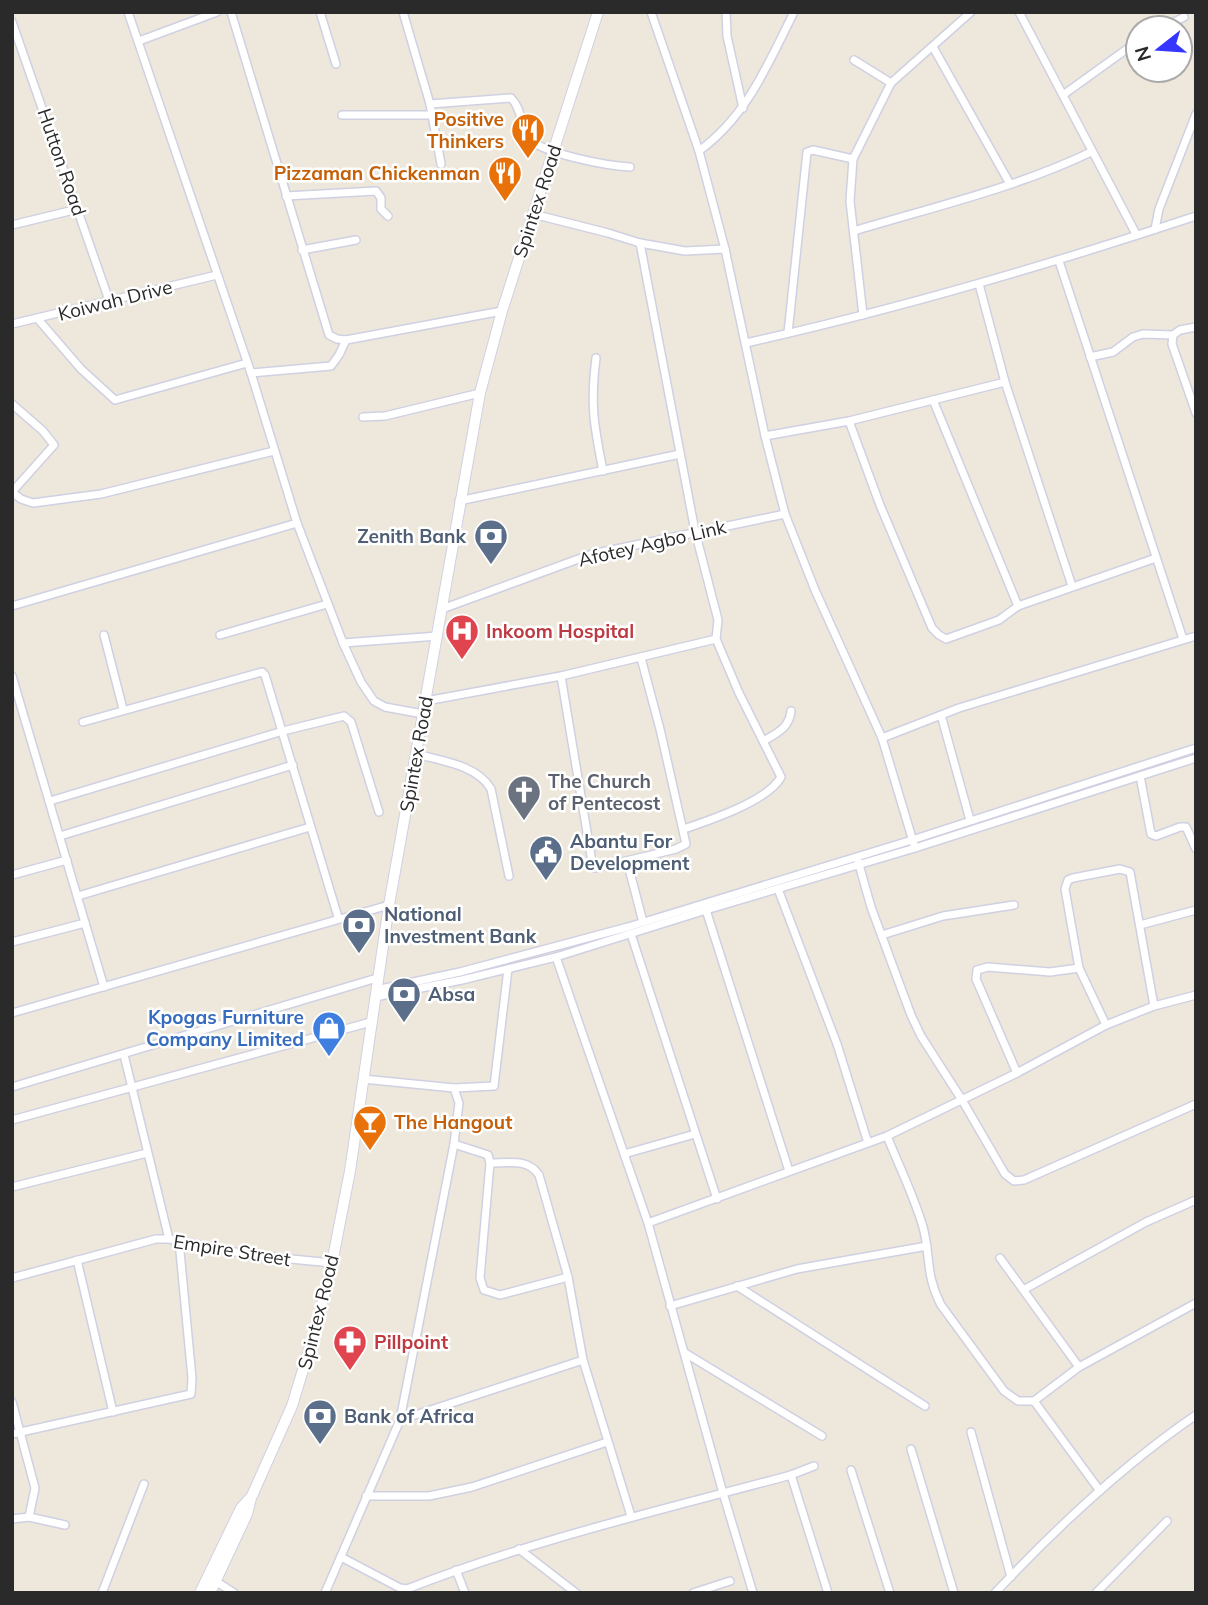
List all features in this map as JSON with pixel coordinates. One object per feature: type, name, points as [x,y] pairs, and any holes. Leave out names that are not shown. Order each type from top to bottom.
[{"type":"main road","name":"Spintex Road","points":[[209,1593],[211,1579],[241,1508],[251,1498],[292,1406],[319,1317],[350,1171],[389,905],[480,393],[502,311],[598,12]]},
{"type":"main road","name":"Spintex Road","points":[[200,1593],[211,1579]]},
{"type":"street","points":[[128,12],[251,373],[297,523],[327,604],[360,682],[374,701],[384,707],[423,714]]},
{"type":"street","points":[[139,41],[217,12]]},
{"type":"street","points":[[231,12],[327,331],[333,338],[346,340],[502,311]]},
{"type":"street","points":[[320,12],[336,64]]},
{"type":"street","points":[[403,12],[433,115],[441,164]]},
{"type":"street","points":[[650,12],[699,152],[725,249],[765,436],[785,514],[814,590],[882,738],[914,844]]},
{"type":"street","points":[[726,12],[727,36],[743,108]]},
{"type":"street","points":[[699,152],[726,129],[743,108],[763,75],[794,12]]},
{"type":"street","points":[[863,315],[850,201],[853,159],[891,83],[971,12]]},
{"type":"street","points":[[1021,13],[1136,234]]},
{"type":"street","name":"Hutton Road","points":[[12,22],[110,303]]},
{"type":"street","points":[[933,47],[1010,184]]},
{"type":"street","points":[[1063,95],[1124,51]]},
{"type":"street","points":[[854,60],[891,83]]},
{"type":"street","points":[[430,104],[511,98],[517,106],[529,138],[537,145],[584,161],[630,167]]},
{"type":"street","points":[[1155,229],[1159,209],[1196,114]]},
{"type":"street","points":[[342,115],[433,115]]},
{"type":"street","points":[[788,334],[807,152],[813,150],[853,159]]},
{"type":"street","points":[[854,231],[1046,172],[1091,152]]},
{"type":"street","points":[[286,196],[376,191],[381,198],[381,209],[388,216]]},
{"type":"street","points":[[12,225],[78,209]]},
{"type":"street","points":[[533,214],[640,243],[685,251],[725,249]]},
{"type":"street","points":[[746,343],[979,284],[1196,216]]},
{"type":"street","points":[[302,250],[356,240]]},
{"type":"street","points":[[640,243],[695,531],[718,620],[716,639],[739,694],[780,772],[779,781],[738,809],[684,829]]},
{"type":"street","points":[[1059,261],[1182,639]]},
{"type":"street","name":"Koiwah Drive","points":[[12,324],[110,303],[217,275]]},
{"type":"street","points":[[979,284],[1004,382],[1072,586]]},
{"type":"street","points":[[37,318],[81,369],[116,400],[247,363]]},
{"type":"street","points":[[1090,357],[1113,352],[1133,337],[1143,334],[1172,335],[1180,330],[1196,327]]},
{"type":"street","points":[[1172,335],[1172,344],[1196,413]]},
{"type":"street","points":[[251,373],[331,366],[346,340]]},
{"type":"street","points":[[596,358],[592,414],[603,471]]},
{"type":"street","points":[[765,436],[849,421],[1004,382]]},
{"type":"street","points":[[363,417],[385,416],[480,393]]},
{"type":"street","points":[[933,400],[1018,606]]},
{"type":"street","points":[[12,404],[43,431],[54,445],[12,492],[33,503],[101,494],[274,452]]},
{"type":"street","points":[[849,421],[880,505],[933,631],[947,639],[999,620],[1018,606],[1156,558]]},
{"type":"street","points":[[459,502],[680,454]]},
{"type":"street","name":"Afotey Agbo Link","points":[[442,609],[592,554],[785,514]]},
{"type":"street","points":[[12,606],[297,523]]},
{"type":"street","points":[[220,635],[327,604]]},
{"type":"street","points":[[104,635],[123,709]]},
{"type":"street","points":[[344,643],[438,636]]},
{"type":"street","points":[[882,738],[941,715],[1196,636]]},
{"type":"street","points":[[426,701],[561,676],[716,639]]},
{"type":"street","points":[[561,676],[593,866],[597,868],[684,847],[687,840],[640,658]]},
{"type":"street","points":[[83,722],[262,671],[283,731],[338,918]]},
{"type":"street","points":[[12,676],[104,987]]},
{"type":"street","points":[[12,711],[22,710]]},
{"type":"street","points":[[764,741],[785,727],[790,721],[791,710]]},
{"type":"street","points":[[941,715],[971,820]]},
{"type":"street","points":[[50,801],[341,716],[348,718],[379,812]]},
{"type":"street","points":[[914,844],[971,820],[1196,748]]},
{"type":"street","points":[[416,754],[465,768],[479,774],[486,781],[491,789],[509,876]]},
{"type":"street","points":[[375,993],[499,963],[643,922],[914,844],[1196,758]]},
{"type":"street","points":[[60,836],[293,765]]},
{"type":"street","points":[[1140,776],[1151,834],[1156,836],[1186,827],[1196,849]]},
{"type":"street","points":[[78,896],[310,827]]},
{"type":"street","points":[[12,875],[67,860]]},
{"type":"street","points":[[375,993],[508,969],[556,957],[778,889],[858,860]]},
{"type":"street","points":[[858,860],[881,935],[921,1036],[1005,1174],[1014,1181],[1024,1180],[1083,1156],[1196,1104]]},
{"type":"street","points":[[627,861],[643,922]]},
{"type":"street","points":[[1106,1025],[1079,968],[1065,889],[1068,880],[1120,869],[1128,870],[1154,1006]]},
{"type":"street","points":[[778,889],[837,1044],[867,1143]]},
{"type":"street","points":[[12,1013],[389,905]]},
{"type":"street","points":[[881,935],[943,916],[1014,905]]},
{"type":"street","points":[[706,910],[789,1171]]},
{"type":"street","points":[[1140,925],[1196,910]]},
{"type":"street","points":[[12,942],[85,923]]},
{"type":"street","points":[[631,934],[717,1199]]},
{"type":"street","points":[[556,957],[648,1223],[753,1593]]},
{"type":"street","points":[[1017,1073],[976,979],[977,970],[988,967],[1050,972],[1079,968]]},
{"type":"street","points":[[363,1079],[454,1088],[494,1086],[508,969]]},
{"type":"street","points":[[12,1087],[377,978]]},
{"type":"street","points":[[648,1223],[887,1136],[1017,1073],[1106,1025],[1154,1006],[1196,995]]},
{"type":"street","points":[[12,1120],[371,1022]]},
{"type":"street","points":[[124,1055],[169,1239]]},
{"type":"street","points":[[325,1593],[400,1420],[454,1144],[459,1103],[454,1088]]},
{"type":"street","points":[[624,1154],[695,1134]]},
{"type":"street","points":[[887,1136],[920,1216],[927,1246],[929,1276],[941,1305],[1004,1391],[1018,1401],[1034,1401],[1079,1367],[1196,1303]]},
{"type":"street","points":[[454,1144],[488,1155],[490,1163],[480,1278],[484,1290],[500,1295],[568,1276]]},
{"type":"street","points":[[12,1187],[148,1153]]},
{"type":"street","points":[[490,1163],[525,1163],[535,1168],[539,1175],[568,1276],[583,1360],[631,1516]]},
{"type":"street","points":[[1024,1289],[1146,1222],[1196,1200]]},
{"type":"street","name":"Empire Street","points":[[12,1278],[156,1239],[169,1239],[250,1255],[332,1263]]},
{"type":"street","points":[[12,1434],[191,1394],[192,1378],[179,1241]]},
{"type":"street","points":[[670,1306],[797,1269],[927,1246]]},
{"type":"street","points":[[1000,1258],[1079,1367]]},
{"type":"street","points":[[77,1259],[113,1412]]},
{"type":"street","points":[[737,1286],[925,1406]]},
{"type":"street","points":[[684,1352],[822,1436]]},
{"type":"street","points":[[400,1420],[583,1360]]},
{"type":"street","points":[[1034,1401],[1100,1491]]},
{"type":"street","points":[[12,1402],[35,1488],[29,1517]]},
{"type":"street","points":[[996,1593],[1100,1491],[1166,1436],[1196,1415]]},
{"type":"street","points":[[971,1432],[1011,1577]]},
{"type":"street","points":[[366,1496],[429,1496],[472,1487],[607,1442]]},
{"type":"street","points":[[911,1449],[954,1593]]},
{"type":"street","points":[[341,1557],[403,1589],[519,1549],[631,1516],[791,1475],[814,1466]]},
{"type":"street","points":[[851,1470],[890,1593]]},
{"type":"street","points":[[791,1475],[828,1593]]},
{"type":"street","points":[[102,1593],[144,1484]]},
{"type":"street","points":[[12,1519],[29,1517],[65,1525]]},
{"type":"street","points":[[1096,1593],[1167,1521]]},
{"type":"street","points":[[519,1549],[576,1593]]},
{"type":"street","points":[[456,1570],[465,1593]]},
{"type":"street","points":[[211,1579],[234,1593]]},
{"type":"street","points":[[693,1593],[730,1581]]},
{"type":"place","name":"Positive Thinkers","points":[[528,160]]},
{"type":"place","name":"Pizzaman Chickenman","points":[[505,203]]},
{"type":"place","name":"Zenith Bank","points":[[491,566]]},
{"type":"place","name":"Inkoom Hospital","points":[[462,661]]},
{"type":"place","name":"The Church of Pentecost","points":[[524,822]]},
{"type":"place","name":"Abantu For Development","points":[[546,882]]},
{"type":"place","name":"National Investment Bank","points":[[359,955]]},
{"type":"place","name":"Absa","points":[[404,1024]]},
{"type":"place","name":"Kpogas Furniture Company Limited","points":[[329,1058]]},
{"type":"place","name":"The Hangout","points":[[370,1152]]},
{"type":"place","name":"Pillpoint","points":[[350,1372]]},
{"type":"place","name":"Bank of Africa","points":[[320,1446]]}]
